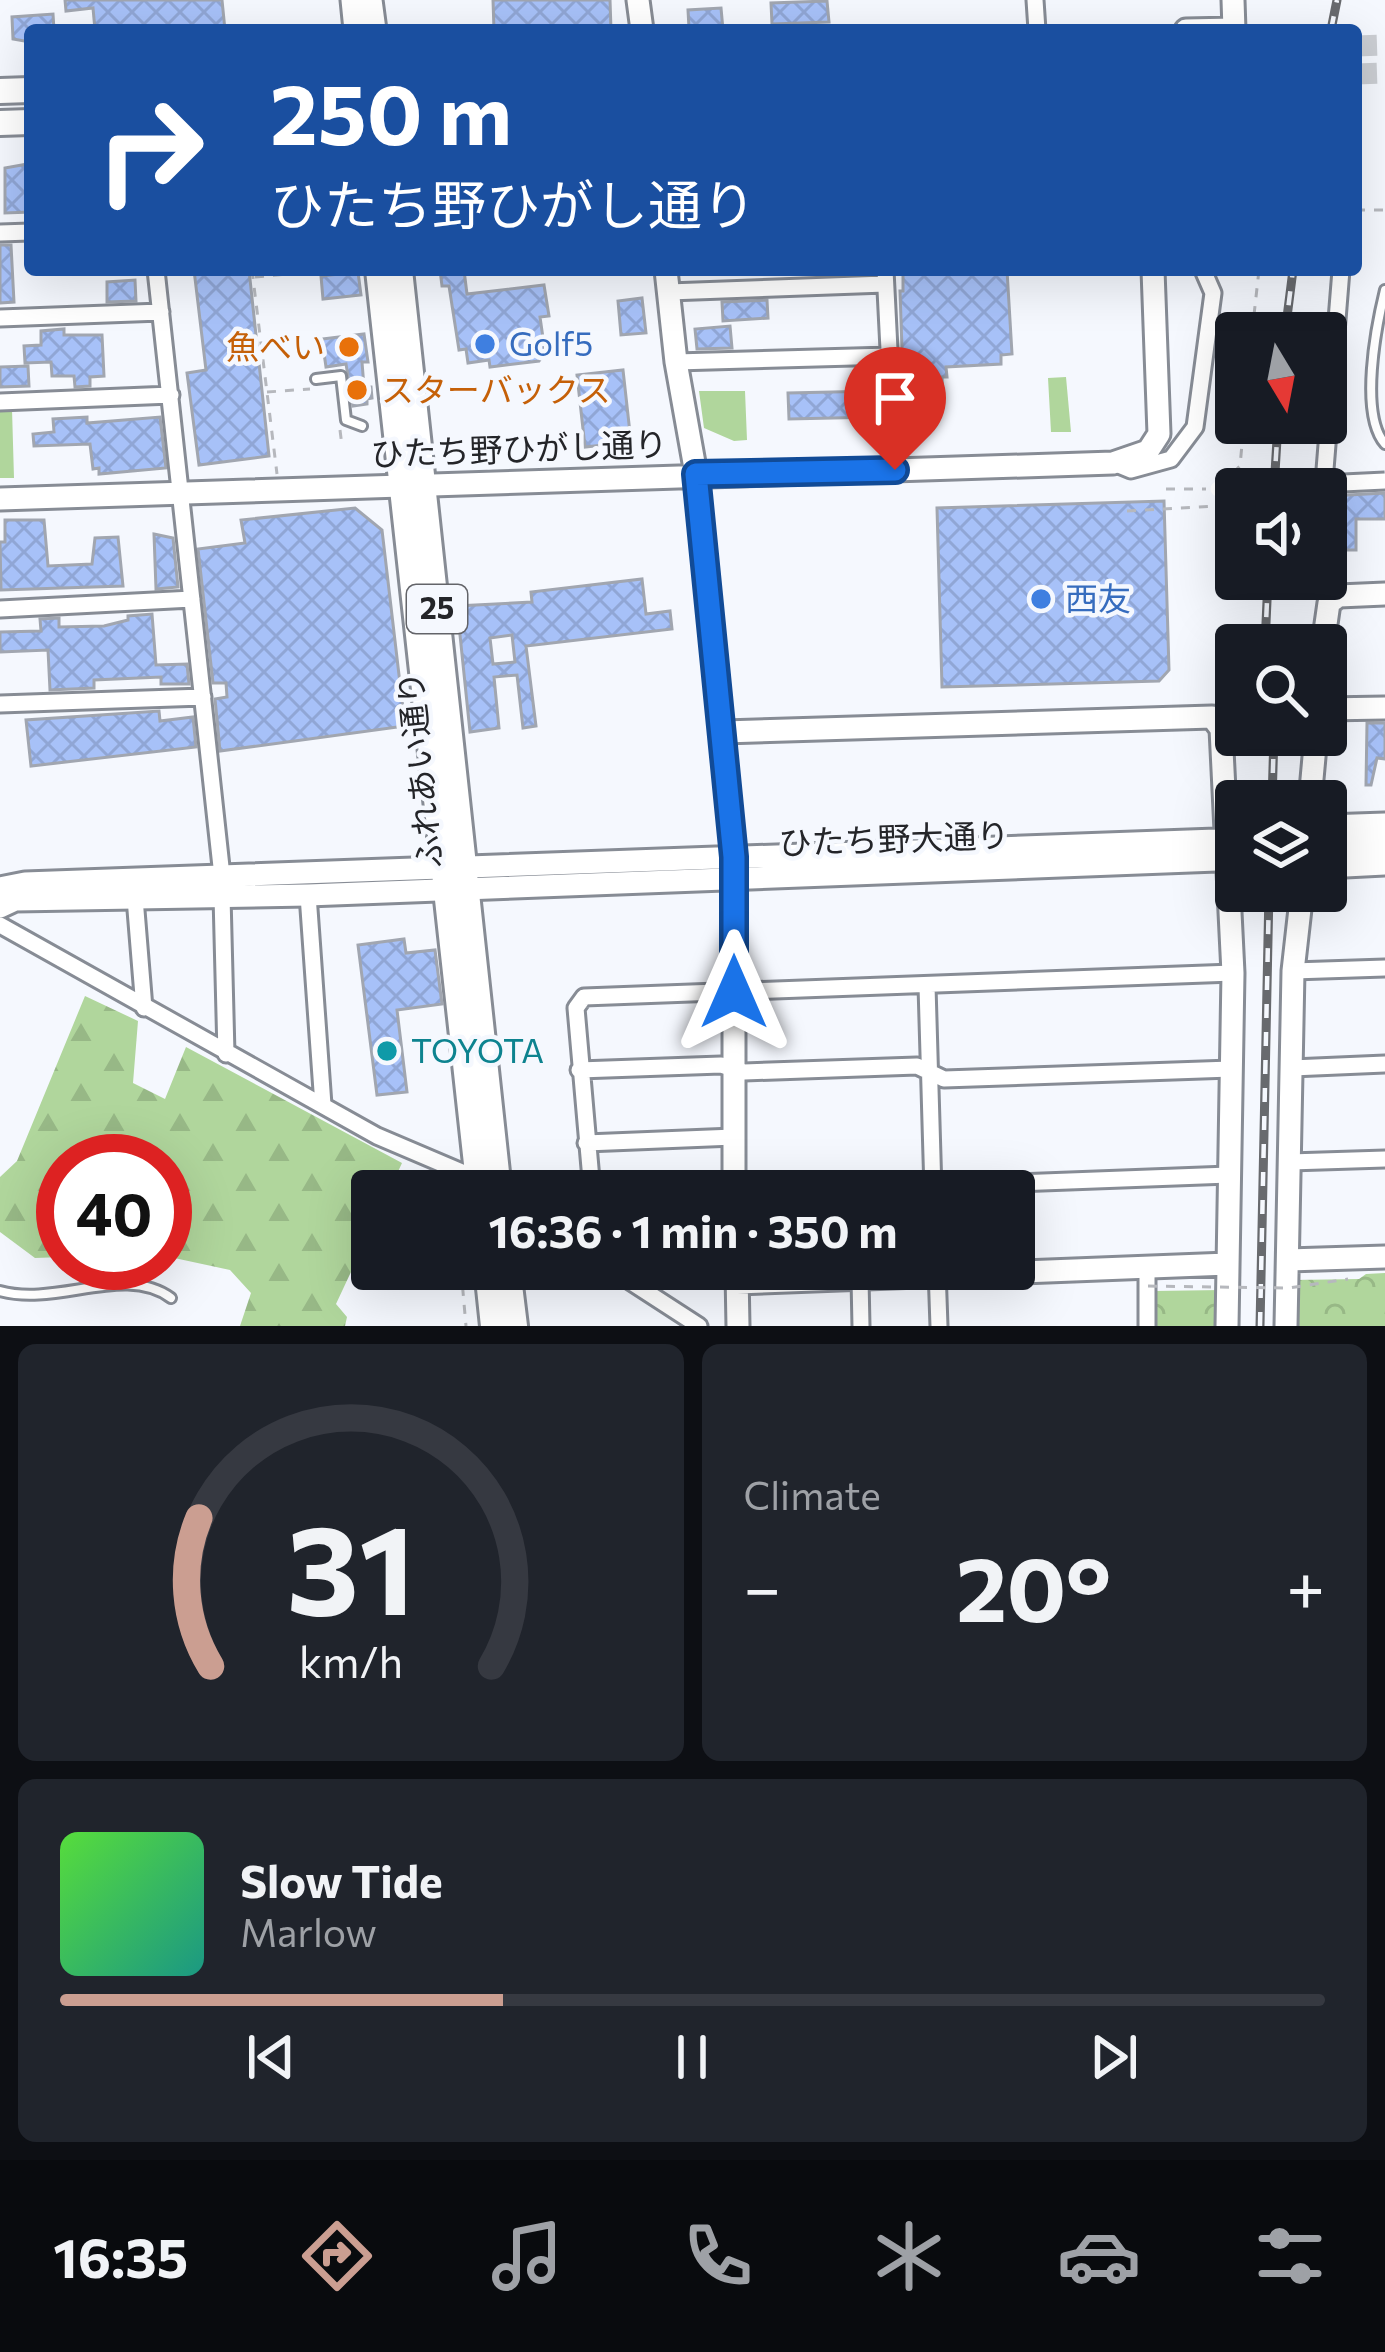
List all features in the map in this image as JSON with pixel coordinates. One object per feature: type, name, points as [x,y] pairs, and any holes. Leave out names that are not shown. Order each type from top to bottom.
[{"type":"main road","name":"ふれあい通り","points":[[379,276],[413,487]]},
{"type":"main road","name":"ふれあい通り","points":[[400,276],[413,487],[483,1170]]},
{"type":"main road","points":[[489,1290],[493,1326]]},
{"type":"main road","points":[[511,1290],[515,1326]]},
{"type":"street","points":[[157,276],[222,886],[226,1054]]},
{"type":"street","points":[[1113,463],[1148,452],[1159,434],[1153,276]]},
{"type":"street","points":[[1113,463],[1131,470],[1171,459],[1196,427],[1213,292],[1206,276]]},
{"type":"street","points":[[1325,468],[1341,276]]},
{"type":"street","points":[[734,1170],[734,868],[724,732],[696,474],[676,362],[668,281],[885,277],[895,470]]},
{"type":"street","points":[[0,318],[161,312]]},
{"type":"street","points":[[676,362],[890,356]]},
{"type":"street","points":[[0,402],[170,395]]},
{"type":"street","name":"ひたち野ひがし通り","points":[[0,500],[1113,463]]},
{"type":"street","points":[[1347,482],[1385,481]]},
{"type":"street","points":[[1326,624],[1329,603],[1340,596],[1385,594]]},
{"type":"street","points":[[0,609],[192,599]]},
{"type":"street","points":[[0,704],[203,697]]},
{"type":"street","points":[[1347,709],[1385,708]]},
{"type":"street","points":[[724,732],[1212,717],[1221,729],[1233,973],[1227,1326]]},
{"type":"street","points":[[1347,822],[1385,821]]},
{"type":"street","points":[[1347,835],[1385,833]]},
{"type":"street","name":"ひたち野大通り","points":[[0,888],[25,883],[222,886],[1215,850]]},
{"type":"street","points":[[1347,854],[1385,853]]},
{"type":"street","points":[[1347,869],[1385,867]]},
{"type":"street","name":"ひたち野大通り","points":[[0,907],[15,900],[134,898],[222,886],[308,895],[454,878]]},
{"type":"street","points":[[308,895],[323,1105]]},
{"type":"street","points":[[134,898],[144,1008]]},
{"type":"street","points":[[1286,1326],[1293,971],[1299,912]]},
{"type":"street","points":[[0,925],[226,1054],[449,1170]]},
{"type":"street","points":[[1293,971],[1385,968]]},
{"type":"street","points":[[589,1170],[576,1008],[584,997],[1233,973]]},
{"type":"street","points":[[927,986],[932,1170]]},
{"type":"street","points":[[1292,1068],[1385,1064]]},
{"type":"street","points":[[579,1070],[721,1065],[744,1072],[917,1066],[944,1079],[1232,1069]]},
{"type":"street","points":[[586,1143],[734,1137]]},
{"type":"street","points":[[1290,1162],[1385,1159]]},
{"type":"street","points":[[1035,1184],[1229,1175]]},
{"type":"street","points":[[1288,1260],[1385,1257]]},
{"type":"street","points":[[1035,1275],[1148,1277],[1228,1264]]},
{"type":"street","points":[[1147,1326],[1148,1277]]},
{"type":"street","points":[[643,1290],[699,1326]]},
{"type":"street","points":[[737,1290],[738,1326]]},
{"type":"street","points":[[860,1290],[861,1326]]},
{"type":"street","points":[[938,1290],[939,1326]]},
{"type":"lane","points":[[1385,291],[1371,420],[1385,443]]},
{"type":"lane","points":[[316,383],[341,376],[346,419],[362,426]]},
{"type":"lane","points":[[0,1291],[40,1298],[112,1285],[153,1286],[171,1298]]},
{"type":"path","points":[[272,276],[253,278],[277,476]]},
{"type":"path","points":[[1254,312],[1258,276]]},
{"type":"path","points":[[267,392],[316,383]]},
{"type":"path","points":[[339,421],[342,446]]},
{"type":"path","points":[[1166,489],[1215,489]]},
{"type":"path","points":[[1148,1277],[1289,1288],[1348,1279]]},
{"type":"path","points":[[463,1290],[466,1326]]},
{"type":"green space","points":[[1066,377],[1071,432],[1051,432],[1048,378]]},
{"type":"green space","points":[[699,391],[745,391],[747,440],[734,441],[704,428]]},
{"type":"green space","points":[[0,409],[12,409],[14,478],[0,478]]},
{"type":"green space","points":[[85,996],[138,1021],[133,1083],[165,1099],[186,1047],[402,1163],[399,1170],[351,1170],[351,1272],[336,1304],[347,1317],[345,1326],[240,1326],[251,1293],[230,1270],[192,1262],[192,1134],[36,1134],[36,1258],[0,1232],[0,1177],[17,1161]]},
{"type":"green space","points":[[1385,1273],[1385,1326],[1294,1326],[1294,1280],[1359,1279]]},
{"type":"green space","points":[[1222,1290],[1222,1326],[1154,1326],[1154,1291]]},
{"type":"building","points":[[65,0],[222,0],[224,24],[94,24],[93,8],[66,11]]},
{"type":"building","points":[[493,0],[610,0],[611,24],[494,24]]},
{"type":"building","points":[[827,1],[829,22],[772,24],[771,3]]},
{"type":"building","points":[[721,8],[722,24],[689,24],[688,10]]},
{"type":"building","points":[[53,14],[54,24],[24,24],[24,41],[13,39],[12,17]]},
{"type":"building","points":[[24,165],[24,212],[5,213],[5,168]]},
{"type":"building","points":[[0,245],[11,245],[14,302],[0,303]]},
{"type":"building","points":[[195,276],[250,276],[269,456],[199,465],[187,373],[206,370]]},
{"type":"building","points":[[321,276],[359,276],[361,295],[323,299]]},
{"type":"building","points":[[441,276],[465,276],[467,294],[544,285],[549,316],[540,317],[545,352],[539,361],[490,367],[489,360],[468,363],[466,349],[459,350],[449,286],[442,286]]},
{"type":"building","points":[[903,276],[1007,276],[1012,354],[1001,355],[1001,364],[946,367],[943,405],[904,407]]},
{"type":"building","points":[[135,280],[136,301],[107,302],[107,282]]},
{"type":"building","points":[[642,298],[646,333],[621,335],[618,301]]},
{"type":"building","points":[[767,300],[768,318],[723,321],[722,302]]},
{"type":"building","points":[[730,326],[732,348],[697,349],[695,329]]},
{"type":"building","points":[[64,329],[64,335],[102,335],[104,376],[90,377],[90,386],[75,387],[74,376],[52,376],[51,362],[25,363],[24,346],[41,345],[41,331]]},
{"type":"building","points":[[364,334],[368,362],[362,362],[364,387],[371,387],[372,398],[353,406],[346,364],[326,367],[322,339]]},
{"type":"building","points":[[28,366],[29,386],[0,387],[0,367]]},
{"type":"building","points":[[623,370],[631,442],[585,447],[577,375]]},
{"type":"building","points":[[877,391],[878,417],[789,419],[788,393]]},
{"type":"building","points":[[87,417],[87,423],[160,417],[166,468],[99,474],[99,468],[93,469],[90,444],[34,446],[33,434],[54,432],[53,419]]},
{"type":"building","points":[[1385,493],[1385,519],[1356,519],[1356,550],[1347,550],[1347,495]]},
{"type":"building","points":[[1164,501],[1169,670],[1159,681],[942,687],[937,508]]},
{"type":"building","points":[[355,508],[382,530],[405,726],[220,751],[215,699],[227,697],[226,683],[213,683],[198,549],[245,543],[241,520]]},
{"type":"building","points":[[5,520],[44,520],[48,566],[92,564],[95,538],[118,537],[123,586],[1,590],[0,542],[5,542]]},
{"type":"building","points":[[154,534],[173,538],[178,587],[156,589]]},
{"type":"building","points":[[642,579],[646,614],[670,611],[672,629],[526,646],[536,726],[523,728],[517,675],[494,677],[499,728],[470,732],[457,606],[532,602],[531,592]],"holes":[[[512,635],[515,662],[493,664],[490,638]]]},
{"type":"building","points":[[152,614],[156,665],[187,664],[189,684],[161,684],[161,677],[94,680],[94,688],[50,690],[48,650],[0,652],[0,632],[41,631],[40,619],[59,618],[59,627],[104,626],[128,620],[128,616]]},
{"type":"building","points":[[159,711],[160,721],[193,717],[196,747],[31,766],[26,720]]},
{"type":"building","points":[[1367,723],[1385,723],[1385,759],[1377,758],[1371,785],[1366,785]]},
{"type":"building","name":"TOYOTA","points":[[404,939],[406,953],[435,950],[442,1004],[397,1010],[407,1092],[377,1095],[358,945]]},
{"type":"tunnel","points":[[1362,46],[1385,45]]},
{"type":"tunnel","points":[[1362,74],[1385,73]]},
{"type":"railway","points":[[1332,24],[1337,0]]},
{"type":"railway","points":[[1288,312],[1292,276]]},
{"type":"railway","points":[[1275,468],[1277,444]]},
{"type":"railway","points":[[1266,624],[1267,600]]},
{"type":"railway","points":[[1273,756],[1273,780]]},
{"type":"railway","points":[[1260,1326],[1269,912]]},
{"type":"place","name":"Golf5","points":[[485,344]]},
{"type":"place","name":"魚べい","points":[[349,347]]},
{"type":"place","name":"スターバックス","points":[[357,390]]},
{"type":"place","name":"西友","points":[[1041,599]]},
{"type":"place","name":"TOYOTA","points":[[387,1051]]},
{"type":"route","points":[[734,992],[734,857],[696,474],[895,470]]}]
